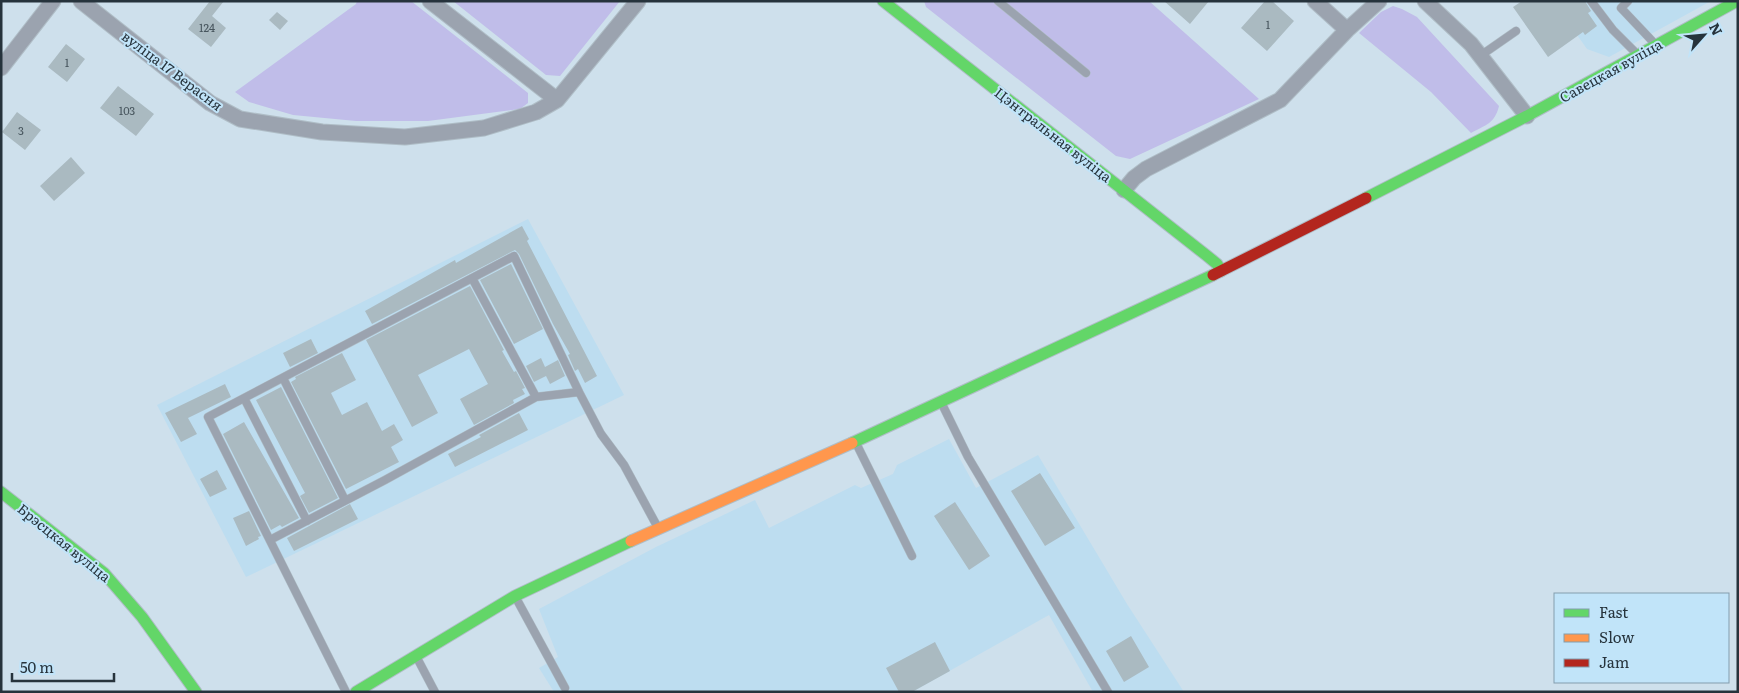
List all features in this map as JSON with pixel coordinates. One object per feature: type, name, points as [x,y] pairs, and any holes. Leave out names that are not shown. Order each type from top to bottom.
[{"type":"street","points":[[1,68],[53,1]]},
{"type":"street","name":"вуліца 17 Верасня","points":[[80,1],[210,103],[240,119],[322,132],[405,137],[484,128],[536,112],[557,100],[638,1]]},
{"type":"street","points":[[430,1],[557,100]]},
{"type":"street","points":[[1315,1],[1347,30]]},
{"type":"street","points":[[1124,190],[1134,178],[1146,169],[1280,100],[1347,30],[1379,1]]},
{"type":"street","points":[[1425,1],[1471,44],[1527,116]]},
{"type":"street","name":"Савецкая вуліца","points":[[356,692],[515,596],[658,528],[856,441],[1221,271],[1527,116],[1737,1]]},
{"type":"street","name":"Цэнтральная вуліца","points":[[891,4],[1217,264],[1221,271]]},
{"type":"street","name":"Брэсцкая вуліца","points":[[1,492],[104,573],[142,617],[196,692]]},
{"type":"lane","points":[[998,1],[1086,73]]},
{"type":"lane","points":[[1592,1],[1614,30],[1639,56]]},
{"type":"lane","points":[[1628,1],[1621,8],[1657,46]]},
{"type":"lane","points":[[1480,56],[1516,31]]},
{"type":"lane","points":[[346,692],[208,417],[472,278],[514,256],[601,434],[624,465],[658,528]]},
{"type":"lane","points":[[472,278],[536,397]]},
{"type":"lane","points":[[283,378],[345,500]]},
{"type":"lane","points":[[270,540],[536,397],[579,392]]},
{"type":"lane","points":[[244,398],[307,521]]},
{"type":"lane","points":[[941,402],[968,457],[1108,692]]},
{"type":"lane","points":[[856,441],[912,556]]},
{"type":"lane","points":[[515,596],[565,688]]},
{"type":"lane","points":[[415,655],[435,692]]},
{"type":"shaded area","points":[[357,1],[411,1],[528,93],[528,103],[520,109],[428,121],[356,121],[293,115],[249,102],[235,92],[356,4]]},
{"type":"shaded area","points":[[453,1],[620,1],[560,76],[546,75]]},
{"type":"shaded area","points":[[924,1],[1149,1],[1259,99],[1130,159],[1116,156],[926,7]]},
{"type":"shaded area","points":[[1553,1],[1711,1],[1609,57],[1587,49]]},
{"type":"shaded area","points":[[1393,6],[1417,17],[1499,106],[1495,116],[1489,123],[1471,133],[1431,92],[1359,33],[1381,12]]},
{"type":"shaded area","points":[[528,219],[624,395],[246,577],[157,405]]},
{"type":"shaded area","points":[[949,439],[976,488],[1038,455],[1127,604],[1184,692],[1093,692],[1049,615],[912,692],[554,692],[539,668],[558,657],[539,609],[656,547],[755,500],[769,528],[855,485],[861,488],[893,474],[897,465]]},
{"type":"building","points":[[210,1],[224,1],[212,16],[226,28],[211,47],[188,29]]},
{"type":"building","points":[[1164,1],[1209,1],[1190,24]]},
{"type":"building","points":[[1265,1],[1272,1],[1294,21],[1267,51],[1241,28]]},
{"type":"building","points":[[1522,1],[1585,1],[1591,11],[1588,13],[1597,26],[1585,35],[1583,32],[1548,57],[1513,7]]},
{"type":"building","points":[[277,12],[288,21],[280,30],[269,20]]},
{"type":"building","points":[[66,44],[85,59],[67,82],[48,67]]},
{"type":"building","points":[[118,86],[154,114],[136,136],[100,108]]},
{"type":"building","points":[[17,112],[41,130],[25,150],[2,132]]},
{"type":"building","points":[[71,157],[85,173],[54,201],[40,186]]},
{"type":"building","points":[[522,226],[529,239],[527,241],[597,376],[585,383],[578,369],[575,371],[568,355],[570,354],[553,324],[519,254],[515,250],[372,324],[365,311],[455,260],[456,263]]},
{"type":"building","points":[[511,264],[543,329],[514,344],[480,280]]},
{"type":"building","points":[[470,286],[504,350],[502,351],[525,388],[522,389],[525,394],[513,400],[514,403],[474,425],[460,399],[488,384],[469,349],[418,375],[438,413],[412,427],[366,340]]},
{"type":"building","points":[[311,339],[318,353],[290,367],[283,353]]},
{"type":"building","points":[[342,353],[356,380],[331,393],[342,415],[367,402],[382,431],[394,424],[403,440],[391,447],[399,462],[346,489],[291,382],[296,379],[295,377]]},
{"type":"building","points":[[541,358],[545,367],[558,360],[565,376],[550,384],[546,376],[534,382],[526,366]]},
{"type":"building","points":[[225,384],[231,397],[188,418],[197,434],[181,442],[165,413]]},
{"type":"building","points":[[281,387],[338,498],[309,513],[300,496],[305,493],[256,400]]},
{"type":"building","points":[[519,413],[528,430],[455,467],[448,454],[481,437],[479,435]]},
{"type":"building","points":[[244,422],[299,518],[282,527],[280,525],[271,530],[223,434]]},
{"type":"building","points":[[217,470],[227,489],[210,497],[200,479]]},
{"type":"building","points":[[1040,473],[1075,528],[1045,546],[1011,491]]},
{"type":"building","points":[[955,502],[990,556],[969,570],[934,516]]},
{"type":"building","points":[[350,504],[358,519],[294,551],[287,538]]},
{"type":"building","points":[[249,511],[261,536],[246,546],[233,518]]},
{"type":"building","points":[[1131,636],[1149,667],[1124,682],[1106,651]]},
{"type":"building","points":[[935,642],[950,671],[912,692],[899,692],[886,668]]},
{"type":"traffic: fast","points":[[883,1],[1206,255],[1217,264],[1221,271]]},
{"type":"traffic: fast","points":[[1366,198],[1527,116],[1737,1]]},
{"type":"traffic: fast","points":[[852,443],[1213,275]]},
{"type":"traffic: fast","points":[[1,492],[104,573],[142,617],[196,692]]},
{"type":"traffic: fast","points":[[356,692],[515,596],[631,541]]},
{"type":"traffic: slow","points":[[631,541],[852,443]]},
{"type":"traffic: jam","points":[[1213,275],[1366,198]]}]
